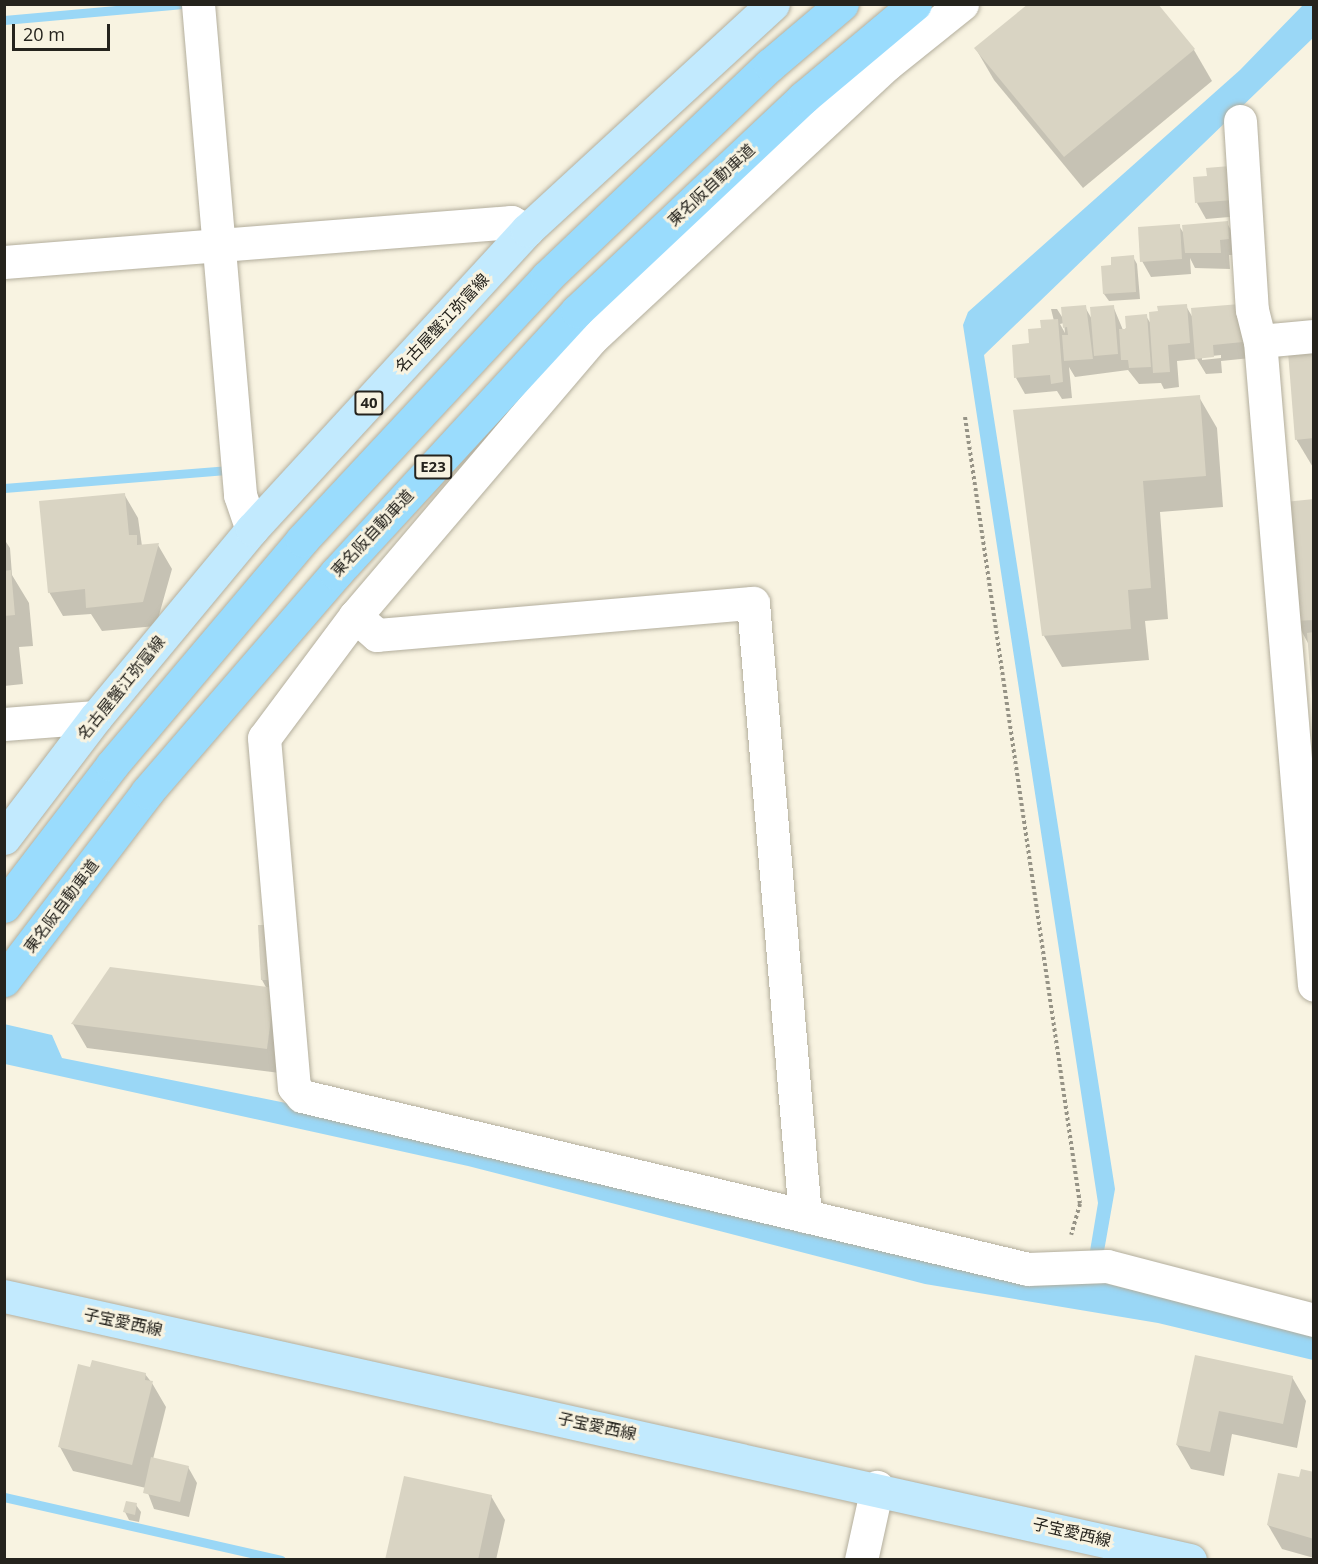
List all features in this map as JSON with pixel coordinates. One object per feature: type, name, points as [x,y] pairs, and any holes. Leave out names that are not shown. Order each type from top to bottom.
[{"type":"highway","name":"E23","points":[[4,906],[112,765],[310,531],[547,277],[770,64],[842,4]]},
{"type":"highway","name":"東名阪自動車道","points":[[4,980],[147,792],[336,573],[577,312],[803,98],[915,4]]},
{"type":"main road","name":"名古屋蟹江弥富線","points":[[4,838],[96,717],[252,529],[527,230],[773,4]]},
{"type":"main road","name":"子宝愛西線","points":[[4,1296],[877,1487],[1190,1560]]},
{"type":"street","points":[[198,4],[240,495],[252,529]]},
{"type":"street","points":[[962,4],[887,64],[591,339],[355,616],[264,738],[294,1087],[302,1096],[1028,1269],[1107,1266],[1314,1320]]},
{"type":"street","points":[[1240,121],[1252,310],[1260,340],[1314,985]]},
{"type":"street","points":[[4,262],[511,222],[527,230]]},
{"type":"street","points":[[1260,340],[1314,336]]},
{"type":"street","points":[[355,616],[377,635],[753,603],[805,1216]]},
{"type":"street","points":[[4,724],[96,717]]},
{"type":"street","points":[[861,1560],[877,1487]]},
{"type":"path","points":[[965,417],[1080,1204],[1062,1268]]},
{"type":"water","points":[[1303,5],[1313,5],[1313,38],[984,355],[1115,1189],[1103,1257],[1108,1284],[1313,1334],[1313,1360],[1158,1323],[925,1284],[468,1166],[5,1064],[4,1024],[52,1035],[62,1058],[296,1105],[1022,1280],[1090,1251],[1098,1203],[963,325],[968,312],[1240,70]]},
{"type":"building","points":[[1028,4],[1158,4],[1195,49],[1064,157],[974,48]]},
{"type":"building","points":[[1230,166],[1233,200],[1195,203],[1193,177],[1207,176],[1206,168]]},
{"type":"building","points":[[1228,221],[1229,239],[1220,240],[1221,253],[1185,253],[1182,225]]},
{"type":"building","points":[[1180,224],[1182,259],[1140,262],[1138,227]]},
{"type":"building","points":[[1134,255],[1136,292],[1103,294],[1101,266],[1111,265],[1111,257]]},
{"type":"building","points":[[1187,304],[1190,343],[1168,345],[1170,372],[1153,373],[1149,312],[1158,311],[1157,306]]},
{"type":"building","points":[[1240,304],[1243,342],[1213,345],[1214,357],[1195,359],[1191,308]]},
{"type":"building","points":[[1086,305],[1093,359],[1064,361],[1062,335],[1068,335],[1067,327],[1063,328],[1061,307]]},
{"type":"building","points":[[1114,305],[1118,354],[1094,356],[1090,307]]},
{"type":"building","points":[[1147,314],[1151,367],[1129,368],[1128,360],[1121,360],[1119,329],[1126,329],[1125,316]]},
{"type":"building","points":[[1058,319],[1063,382],[1051,384],[1050,375],[1014,378],[1012,345],[1029,343],[1028,329],[1041,328],[1040,320]]},
{"type":"building","points":[[1314,350],[1314,438],[1295,440],[1288,352]]},
{"type":"building","points":[[1200,395],[1206,476],[1143,481],[1151,588],[1128,590],[1131,629],[1042,636],[1013,410]]},
{"type":"building","points":[[125,493],[129,535],[137,535],[137,545],[159,543],[143,602],[86,608],[85,589],[48,593],[39,501]]},
{"type":"building","points":[[1314,499],[1314,620],[1294,621],[1285,502]]},
{"type":"building","points":[[11,570],[15,615],[4,616],[4,571]]},
{"type":"building","points":[[1314,632],[1314,696],[1312,696],[1307,633]]},
{"type":"building","points":[[258,925],[270,925],[273,980],[261,980]]},
{"type":"building","points":[[110,967],[275,988],[267,1049],[71,1024]]},
{"type":"building","points":[[1195,1355],[1293,1376],[1283,1424],[1219,1411],[1210,1452],[1176,1445]]},
{"type":"building","points":[[92,1360],[146,1373],[145,1380],[153,1381],[132,1465],[58,1447],[78,1364],[90,1367]]},
{"type":"building","points":[[151,1457],[189,1466],[180,1502],[143,1493]]},
{"type":"building","points":[[1301,1469],[1314,1472],[1314,1539],[1267,1525],[1278,1473],[1299,1477]]},
{"type":"building","points":[[404,1476],[492,1495],[478,1560],[385,1560]]},
{"type":"building","points":[[126,1501],[137,1503],[135,1515],[123,1512]]},
{"type":"waterway","points":[[4,20],[183,4]]},
{"type":"waterway","points":[[4,488],[229,470]]},
{"type":"waterway","points":[[4,1497],[281,1560]]}]
